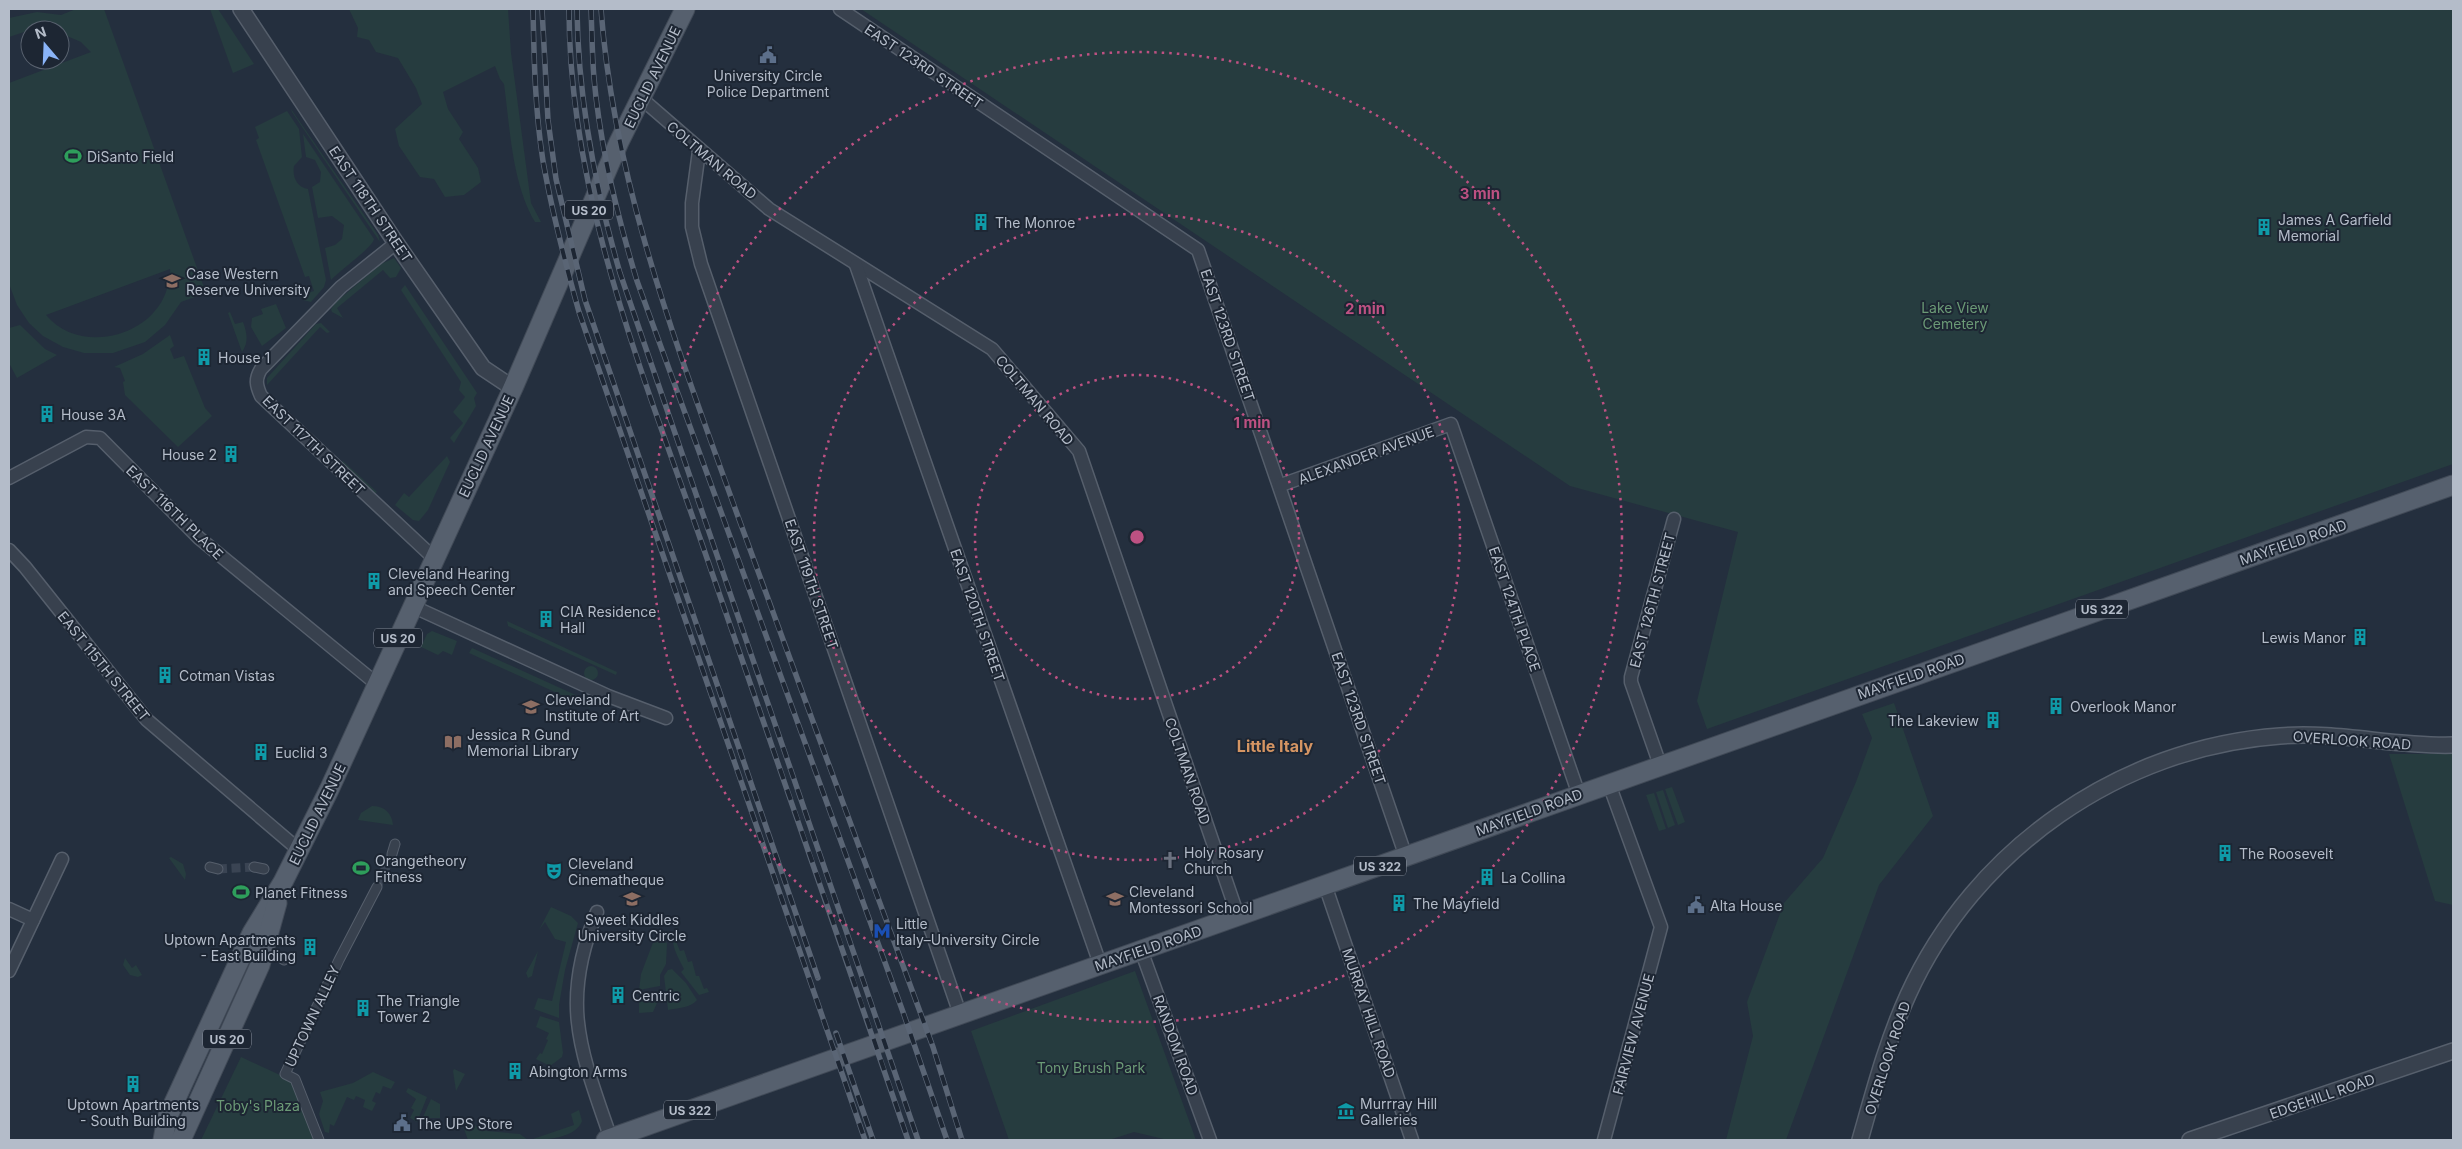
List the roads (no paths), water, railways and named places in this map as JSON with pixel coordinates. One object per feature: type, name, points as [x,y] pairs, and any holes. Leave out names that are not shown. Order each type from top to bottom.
[{"type":"main road","name":"EUCLID AVENUE","points":[[164,1140],[167,1118],[252,933],[283,882],[378,684],[512,388],[619,142],[685,9]]},
{"type":"main road","name":"MAYFIELD ROAD","points":[[609,1140],[1660,765],[2453,485]]},
{"type":"main road","name":"EUCLID AVENUE","points":[[181,1140],[260,965],[283,882]]},
{"type":"street","name":"EAST 118TH STREET","points":[[241,9],[396,243],[484,368],[512,388]]},
{"type":"street","name":"EAST 123RD STREET","points":[[840,9],[1198,250],[1369,744],[1406,857]]},
{"type":"street","name":"COLTMAN ROAD","points":[[642,99],[699,151],[770,208],[856,265],[992,350],[1078,451],[1238,916]]},
{"type":"street","name":"EAST 119TH STREET","points":[[699,151],[692,203],[692,227],[701,264],[960,1014]]},
{"type":"street","name":"EAST 117TH STREET","points":[[396,243],[347,282],[261,369],[256,377],[256,386],[261,396],[435,559]]},
{"type":"street","name":"EAST 120TH STREET","points":[[856,265],[1100,964]]},
{"type":"street","name":"ALEXANDER AVENUE","points":[[1280,485],[1451,424]]},
{"type":"street","name":"EAST 124TH PLACE","points":[[1451,424],[1578,795]]},
{"type":"street","name":"EAST 116TH PLACE","points":[[9,478],[86,437],[100,438],[199,538],[378,684]]},
{"type":"street","name":"EAST 126TH STREET","points":[[1660,765],[1631,677],[1674,519]]},
{"type":"street","name":"EAST 115TH STREET","points":[[9,550],[25,567],[143,716],[299,850]]},
{"type":"street","points":[[412,606],[608,696],[666,718]]},
{"type":"street","name":"OVERLOOK ROAD","points":[[1860,1140],[1886,1050],[1900,1012],[1942,933],[1965,901],[1991,873],[2072,805],[2126,776],[2171,757],[2248,739],[2318,734],[2404,744],[2453,745]]},
{"type":"street","name":"FAIRVIEW AVENUE","points":[[1604,1140],[1661,927],[1609,784]]},
{"type":"street","points":[[392,854],[395,844]]},
{"type":"street","points":[[9,971],[62,859]]},
{"type":"street","points":[[254,867],[264,869]]},
{"type":"street","name":"MURRAY HILL ROAD","points":[[1325,885],[1412,1140]]},
{"type":"street","name":"UPTOWN ALLEY","points":[[319,1140],[295,1079],[285,1074],[360,917],[377,886]]},
{"type":"street","points":[[9,909],[33,920]]},
{"type":"street","points":[[597,912],[586,940],[578,980],[577,1025],[584,1060],[609,1140]]},
{"type":"street","name":"RANDOM ROAD","points":[[1141,950],[1210,1140]]},
{"type":"street","name":"EDGEHILL ROAD","points":[[2190,1140],[2453,1051]]},
{"type":"tunnel","points":[[377,887],[392,854]]},
{"type":"tunnel","points":[[218,869],[254,867]]},
{"type":"railway","points":[[533,9],[534,66],[540,142],[550,199],[579,312],[865,1140]]},
{"type":"railway","points":[[542,9],[548,120],[556,179],[585,300],[818,978]]},
{"type":"railway","points":[[569,9],[572,78],[581,145],[595,212],[612,278],[654,409],[908,1140]]},
{"type":"railway","points":[[577,9],[584,109],[603,208],[620,273],[918,1140]]},
{"type":"railway","points":[[591,9],[592,52],[600,130],[616,206],[637,281],[903,1012],[947,1140]]},
{"type":"railway","points":[[601,9],[608,74],[619,138],[651,264],[692,388],[736,511],[933,1047],[962,1140]]},
{"type":"railway","points":[[836,1033],[873,1140]]},
{"type":"place","name":"University Circle Police Department","points":[[768,55]]},
{"type":"place","name":"DiSanto Field","points":[[73,156]]},
{"type":"place","name":"The Monroe","points":[[981,222]]},
{"type":"place","name":"James A Garfield Memorial","points":[[2264,227]]},
{"type":"place","name":"Case Western Reserve University","points":[[172,281]]},
{"type":"place","name":"House 1","points":[[204,357]]},
{"type":"place","name":"House 3A","points":[[47,414]]},
{"type":"place","name":"House 2","points":[[231,454]]},
{"type":"place","name":"Cleveland Hearing and Speech Center","points":[[374,581]]},
{"type":"place","name":"CIA Residence Hall","points":[[546,619]]},
{"type":"place","name":"Lewis Manor","points":[[2360,637]]},
{"type":"place","name":"Cotman Vistas","points":[[165,675]]},
{"type":"place","name":"Overlook Manor","points":[[2056,706]]},
{"type":"place","name":"Cleveland Institute of Art","points":[[531,707]]},
{"type":"place","name":"The Lakeview","points":[[1993,720]]},
{"type":"place","name":"Jessica R Gund Memorial Library","points":[[453,742]]},
{"type":"place","name":"Euclid 3","points":[[261,752]]},
{"type":"place","name":"The Roosevelt","points":[[2225,853]]},
{"type":"place","name":"Holy Rosary Church","points":[[1170,860]]},
{"type":"place","name":"Orangetheory Fitness","points":[[361,868]]},
{"type":"place","name":"Cleveland Cinematheque","points":[[554,871]]},
{"type":"place","name":"La Collina","points":[[1487,877]]},
{"type":"place","name":"Planet Fitness","points":[[241,892]]},
{"type":"place","name":"Sweet Kiddles University Circle","points":[[632,899]]},
{"type":"place","name":"Cleveland Montessori School","points":[[1115,899]]},
{"type":"place","name":"The Mayfield","points":[[1399,903]]},
{"type":"place","name":"Alta House","points":[[1696,905]]},
{"type":"place","name":"Little Italy–University Circle","points":[[882,931]]},
{"type":"place","name":"Uptown Apartments - East Building","points":[[310,947]]},
{"type":"place","name":"Centric","points":[[618,995]]},
{"type":"place","name":"The Triangle Tower 2","points":[[363,1008]]},
{"type":"place","name":"Abington Arms","points":[[515,1071]]},
{"type":"place","name":"Uptown Apartments - South Building","points":[[133,1084]]},
{"type":"place","name":"Murrray Hill Galleries","points":[[1346,1111]]},
{"type":"place","name":"The UPS Store","points":[[402,1123]]},
{"type":"district","name":"Little Italy","points":[[1275,746]]},
{"type":"park label","name":"Lake View Cemetery","points":[[1955,316]]},
{"type":"park label","name":"Tony Brush Park","points":[[1091,1067]]},
{"type":"park label","name":"Toby's Plaza","points":[[258,1105]]}]
